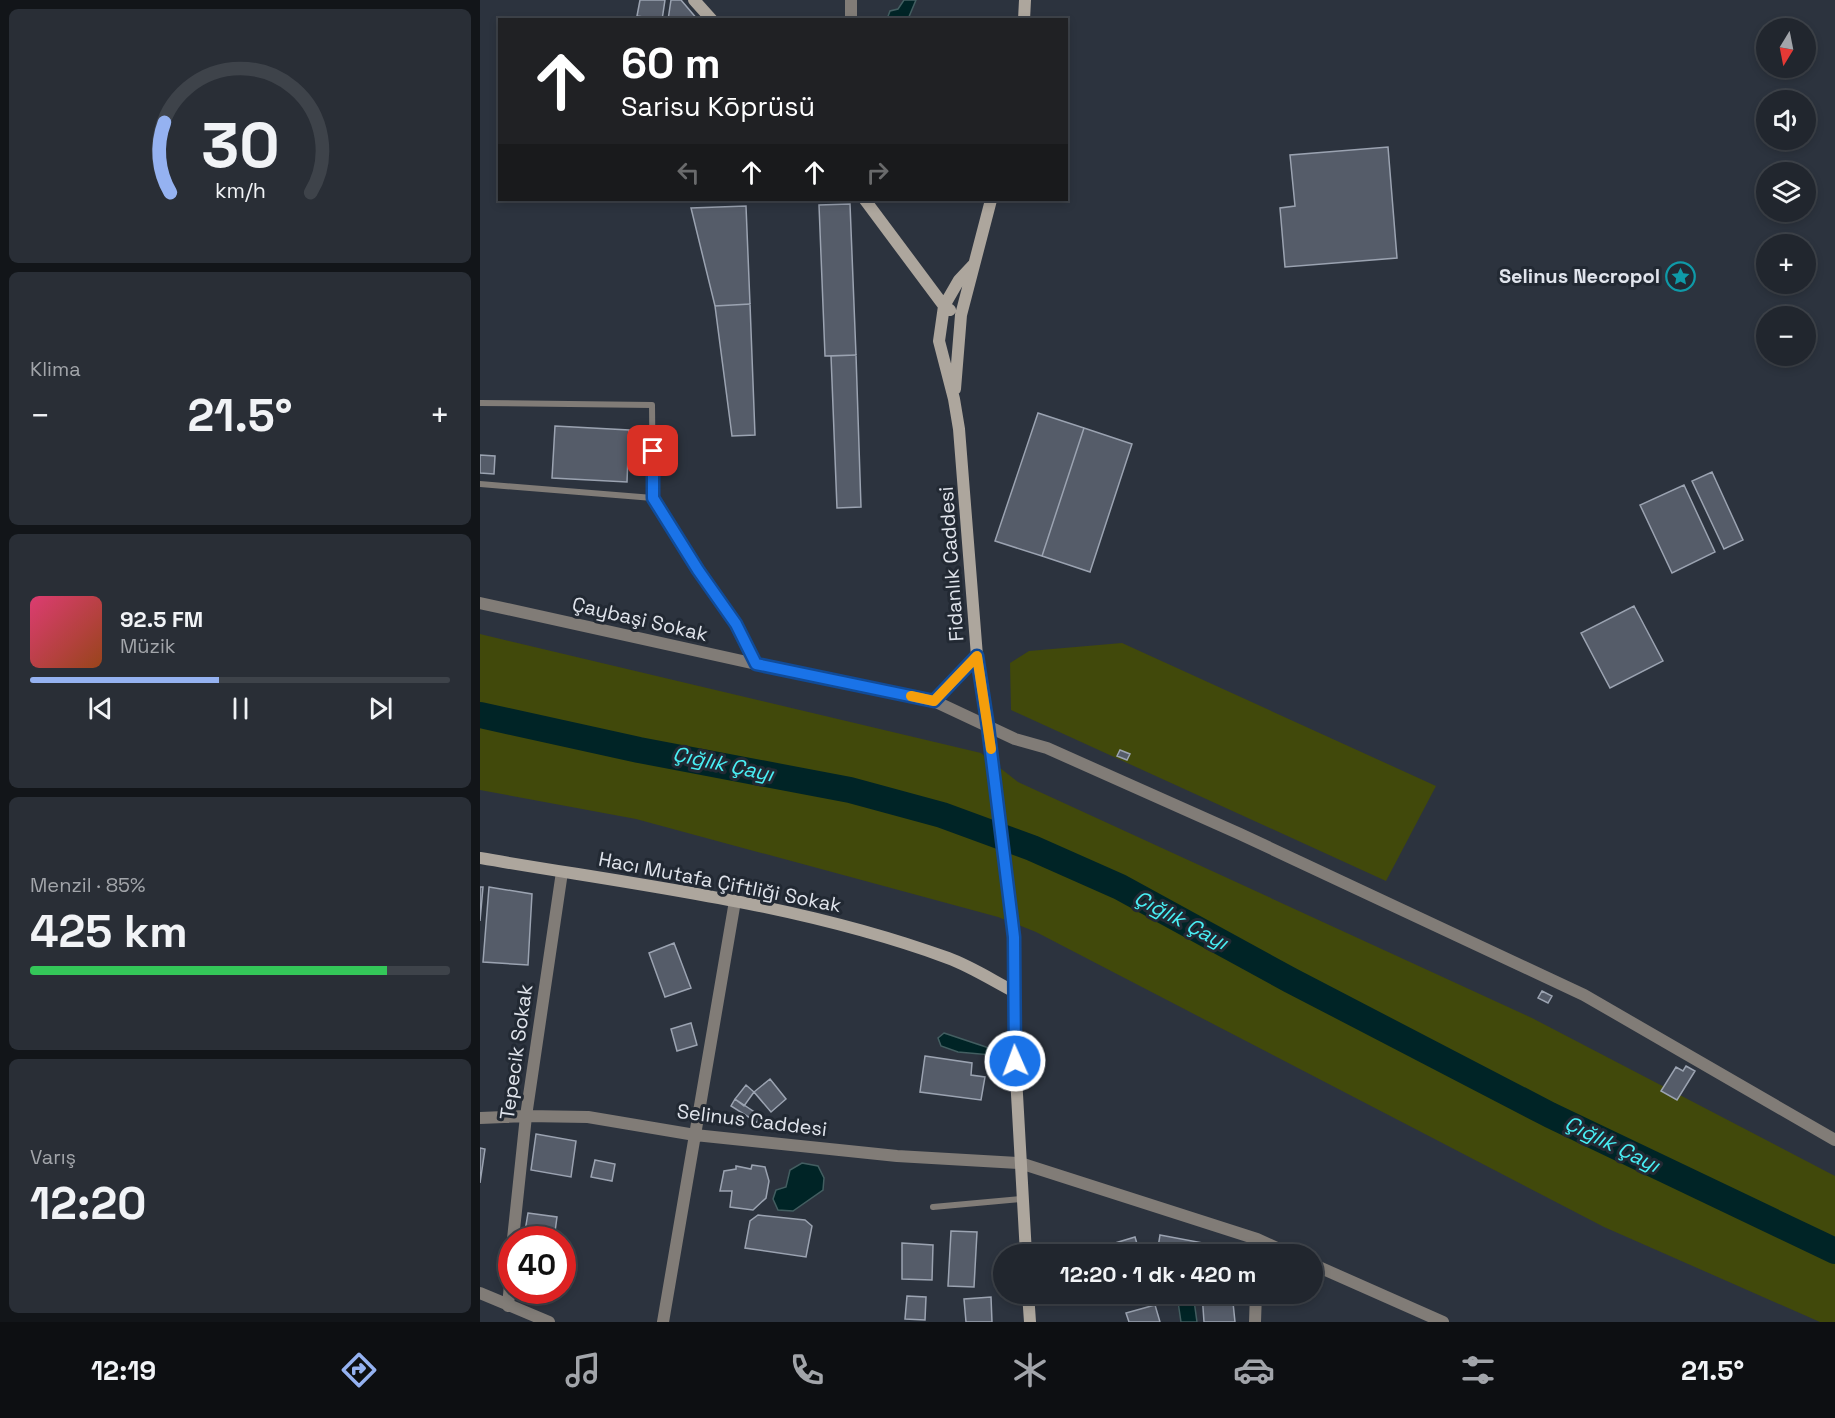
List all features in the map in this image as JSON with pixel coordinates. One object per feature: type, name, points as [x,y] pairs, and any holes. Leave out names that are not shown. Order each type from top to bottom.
[{"type":"street","points":[[694,0],[710,18]]},
{"type":"street","points":[[851,0],[851,18]]},
{"type":"street","points":[[1024,18],[1025,0]]},
{"type":"street","points":[[866,201],[944,306],[961,315]]},
{"type":"street","name":"Fidanlık Caddesi","points":[[954,399],[961,315],[991,201]]},
{"type":"street","name":"Fidanlık Caddesi","points":[[974,264],[959,280],[944,306],[939,341],[959,429],[977,656],[1014,937],[1013,991],[1025,1244]]},
{"type":"street","name":"Çaybaşi Sokak","points":[[480,603],[934,701],[1015,739],[1047,748],[1240,834],[1584,995],[1835,1140]]},
{"type":"street","points":[[934,701],[977,656]]},
{"type":"street","name":"Hacı Mutafa Çiftliği Sokak","points":[[480,858],[735,901],[839,924],[950,958],[1013,991]]},
{"type":"street","name":"Tepecik Sokak","points":[[514,1226],[526,1116],[562,872]]},
{"type":"street","points":[[663,1322],[735,901]]},
{"type":"street","name":"Selinus Caddesi","points":[[480,1118],[588,1117],[695,1135],[897,1156],[1020,1163],[1268,1244]]},
{"type":"street","points":[[1257,1239],[1257,1244]]},
{"type":"street","points":[[1323,1269],[1443,1322]]},
{"type":"street","points":[[480,1293],[549,1322]]},
{"type":"street","points":[[1029,1304],[1030,1322]]},
{"type":"street","points":[[1255,1322],[1256,1304]]},
{"type":"lane","points":[[480,403],[652,405],[653,498],[698,570],[736,624],[756,664]]},
{"type":"lane","points":[[480,484],[653,498]]},
{"type":"lane","points":[[933,1208],[1022,1200]]},
{"type":"green space","points":[[480,634],[981,753],[1018,782],[1532,1018],[1835,1176],[1835,1322],[1820,1322],[1604,1227],[1036,932],[998,917],[636,819],[480,790]]},
{"type":"green space","points":[[1122,643],[1436,786],[1386,881],[1011,710],[1010,663],[1029,651]]},
{"type":"shaded area","points":[[904,0],[916,0],[908,18],[887,18],[890,11],[898,9]]},
{"type":"shaded area","points":[[944,1033],[986,1047],[991,1050],[991,1055],[958,1052],[941,1046],[938,1038]]},
{"type":"shaded area","points":[[802,1163],[818,1166],[824,1178],[823,1190],[793,1211],[778,1210],[773,1199],[776,1190],[786,1187],[790,1170]]},
{"type":"shaded area","points":[[1178,1304],[1195,1304],[1197,1322],[1181,1322]]},
{"type":"building","points":[[640,0],[665,0],[662,18],[637,16]]},
{"type":"building","points":[[671,0],[681,0],[696,18],[668,18]]},
{"type":"building","points":[[1388,147],[1397,258],[1285,267],[1280,208],[1295,206],[1290,155]]},
{"type":"building","points":[[850,204],[856,355],[825,356],[819,205]]},
{"type":"building","points":[[746,206],[750,304],[715,306],[691,208]]},
{"type":"building","points":[[750,304],[755,435],[732,436],[715,306]]},
{"type":"building","points":[[856,355],[861,507],[837,508],[831,356]]},
{"type":"building","points":[[1038,413],[1084,428],[1042,556],[995,541]]},
{"type":"building","points":[[555,426],[629,430],[627,482],[552,478]]},
{"type":"building","points":[[1084,428],[1132,444],[1090,572],[1042,556]]},
{"type":"building","points":[[480,455],[495,456],[494,474],[480,473]]},
{"type":"building","points":[[1712,472],[1743,540],[1724,549],[1692,481]]},
{"type":"building","points":[[1684,485],[1715,552],[1672,573],[1640,505]]},
{"type":"building","points":[[1634,606],[1663,661],[1610,688],[1581,633]]},
{"type":"building","points":[[1120,750],[1130,754],[1127,760],[1117,756]]},
{"type":"building","points":[[480,887],[483,887],[480,921]]},
{"type":"building","points":[[489,887],[532,894],[528,965],[483,962]]},
{"type":"building","points":[[674,943],[691,988],[665,997],[649,953]]},
{"type":"building","points":[[1542,991],[1552,996],[1548,1003],[1538,998]]},
{"type":"building","points":[[691,1023],[697,1045],[677,1051],[671,1029]]},
{"type":"building","points":[[925,1056],[972,1063],[971,1075],[985,1077],[981,1100],[920,1092]]},
{"type":"building","points":[[1686,1066],[1695,1071],[1677,1100],[1661,1091],[1676,1067],[1683,1071]]},
{"type":"building","points":[[770,1079],[786,1099],[771,1112],[754,1092]]},
{"type":"building","points":[[746,1085],[754,1092],[744,1106],[735,1099]]},
{"type":"building","points":[[735,1099],[762,1117],[758,1123],[731,1106]]},
{"type":"building","points":[[536,1134],[576,1141],[571,1177],[531,1170]]},
{"type":"building","points":[[480,1148],[485,1149],[480,1183]]},
{"type":"building","points":[[595,1160],[615,1164],[612,1181],[591,1177]]},
{"type":"building","points":[[752,1165],[765,1167],[769,1181],[766,1198],[753,1210],[730,1207],[732,1191],[720,1191],[724,1171],[736,1169],[736,1166],[751,1169]]},
{"type":"building","points":[[528,1213],[557,1217],[556,1226],[526,1226]]},
{"type":"building","points":[[758,1215],[805,1220],[812,1226],[806,1257],[745,1248],[750,1221]]},
{"type":"building","points":[[951,1231],[977,1232],[974,1287],[948,1286]]},
{"type":"building","points":[[1160,1235],[1208,1244],[1159,1244]]},
{"type":"building","points":[[1135,1237],[1137,1244],[1112,1244]]},
{"type":"building","points":[[902,1243],[933,1245],[932,1280],[902,1279]]},
{"type":"building","points":[[907,1296],[926,1297],[925,1320],[905,1319]]},
{"type":"building","points":[[991,1297],[992,1322],[966,1322],[964,1299]]},
{"type":"building","points":[[1203,1304],[1233,1304],[1235,1322],[1204,1322]]},
{"type":"building","points":[[1155,1305],[1160,1322],[1129,1322],[1126,1313]]},
{"type":"waterway","name":"Çığlık Çayı","points":[[480,715],[639,750],[850,790],[942,815],[1032,848],[1120,887],[1290,980],[1550,1115],[1835,1251]]},
{"type":"slow traffic","points":[[911,696],[934,701],[977,656],[991,749]]},
{"type":"place","name":"Selinus Necropol","points":[[1681,276]]},
{"type":"route","points":[[653,451],[653,498],[698,570],[736,624],[756,664],[934,701],[977,656],[1014,937],[1015,1061]]}]
